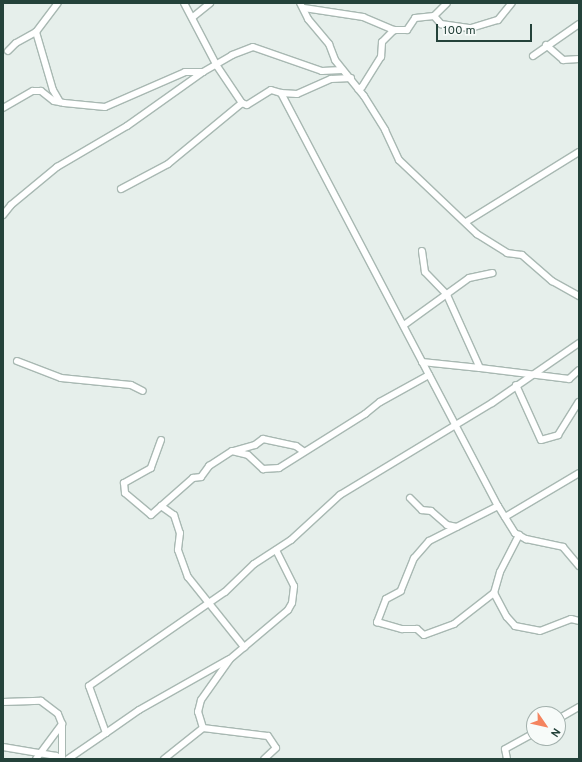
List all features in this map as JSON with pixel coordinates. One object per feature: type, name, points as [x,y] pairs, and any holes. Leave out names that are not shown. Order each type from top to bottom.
[{"type":"street","points":[[8,51],[16,43],[36,32],[52,15],[58,3]]},
{"type":"street","points":[[184,3],[193,17],[217,66],[242,103],[247,105],[271,90],[281,93],[297,94],[331,79],[350,78]]},
{"type":"street","points":[[193,17],[210,3]]},
{"type":"street","points":[[302,6],[364,17],[394,30],[407,30],[415,18],[434,16],[447,3]]},
{"type":"street","points":[[434,16],[441,24],[471,28],[498,20],[508,4]]},
{"type":"street","points":[[302,6],[308,19],[329,44],[342,70],[358,88],[385,130],[399,160],[482,237],[507,252],[522,255],[552,281],[579,296]]},
{"type":"street","points":[[533,56],[546,45],[579,24]]},
{"type":"street","points":[[358,88],[362,88],[381,57],[382,42],[394,30]]},
{"type":"street","points":[[36,32],[53,90],[60,102]]},
{"type":"street","points":[[546,45],[563,60],[579,59]]},
{"type":"street","points":[[3,215],[11,205],[58,167],[127,126],[203,72],[217,66],[232,55],[253,47],[322,71],[342,70]]},
{"type":"street","points":[[3,108],[33,91],[41,91],[60,102],[105,107],[185,72],[203,72]]},
{"type":"street","points":[[281,93],[404,325],[428,375],[456,422],[498,506],[519,535],[563,547],[579,565]]},
{"type":"street","points":[[121,189],[168,164],[242,103]]},
{"type":"street","points":[[466,222],[579,152]]},
{"type":"street","points":[[422,251],[425,272],[447,295],[480,368]]},
{"type":"street","points":[[404,325],[447,295],[468,278],[492,273]]},
{"type":"street","points":[[106,734],[89,686],[225,592],[254,564],[276,550],[340,495],[516,385],[533,376],[579,343]]},
{"type":"street","points":[[17,361],[61,378],[131,385],[143,391]]},
{"type":"street","points":[[422,362],[569,379],[579,370]]},
{"type":"street","points":[[232,451],[248,455],[268,470],[285,465],[303,451],[366,414],[380,402],[428,375]]},
{"type":"street","points":[[516,385],[541,440],[558,435],[579,402]]},
{"type":"street","points":[[161,440],[151,468],[124,483],[125,493],[151,515],[193,478],[201,477],[208,466],[232,451],[256,445],[263,438],[296,446],[303,451]]},
{"type":"street","points":[[505,517],[579,473]]},
{"type":"street","points":[[410,498],[422,510],[431,512],[447,525],[458,527]]},
{"type":"street","points":[[161,506],[174,515],[180,534],[178,550],[188,577],[207,603],[244,647]]},
{"type":"street","points":[[498,506],[429,541],[414,558],[401,591],[386,599],[377,622],[402,630],[417,629],[424,635],[454,624],[494,593],[500,572],[519,535]]},
{"type":"street","points":[[68,759],[139,710],[230,659],[288,610],[292,603],[294,586],[276,550]]},
{"type":"street","points":[[494,593],[507,617],[515,626],[540,631],[571,619],[579,621]]},
{"type":"street","points":[[203,728],[198,712],[201,700],[230,659]]},
{"type":"street","points":[[3,702],[41,701],[58,714],[62,724],[62,759]]},
{"type":"street","points":[[566,714],[579,707]]},
{"type":"street","points":[[36,759],[62,724]]},
{"type":"street","points":[[164,759],[203,728],[268,736],[276,748],[264,759]]},
{"type":"street","points":[[507,759],[505,749],[526,737]]},
{"type":"street","points":[[3,747],[40,752],[59,759]]}]
